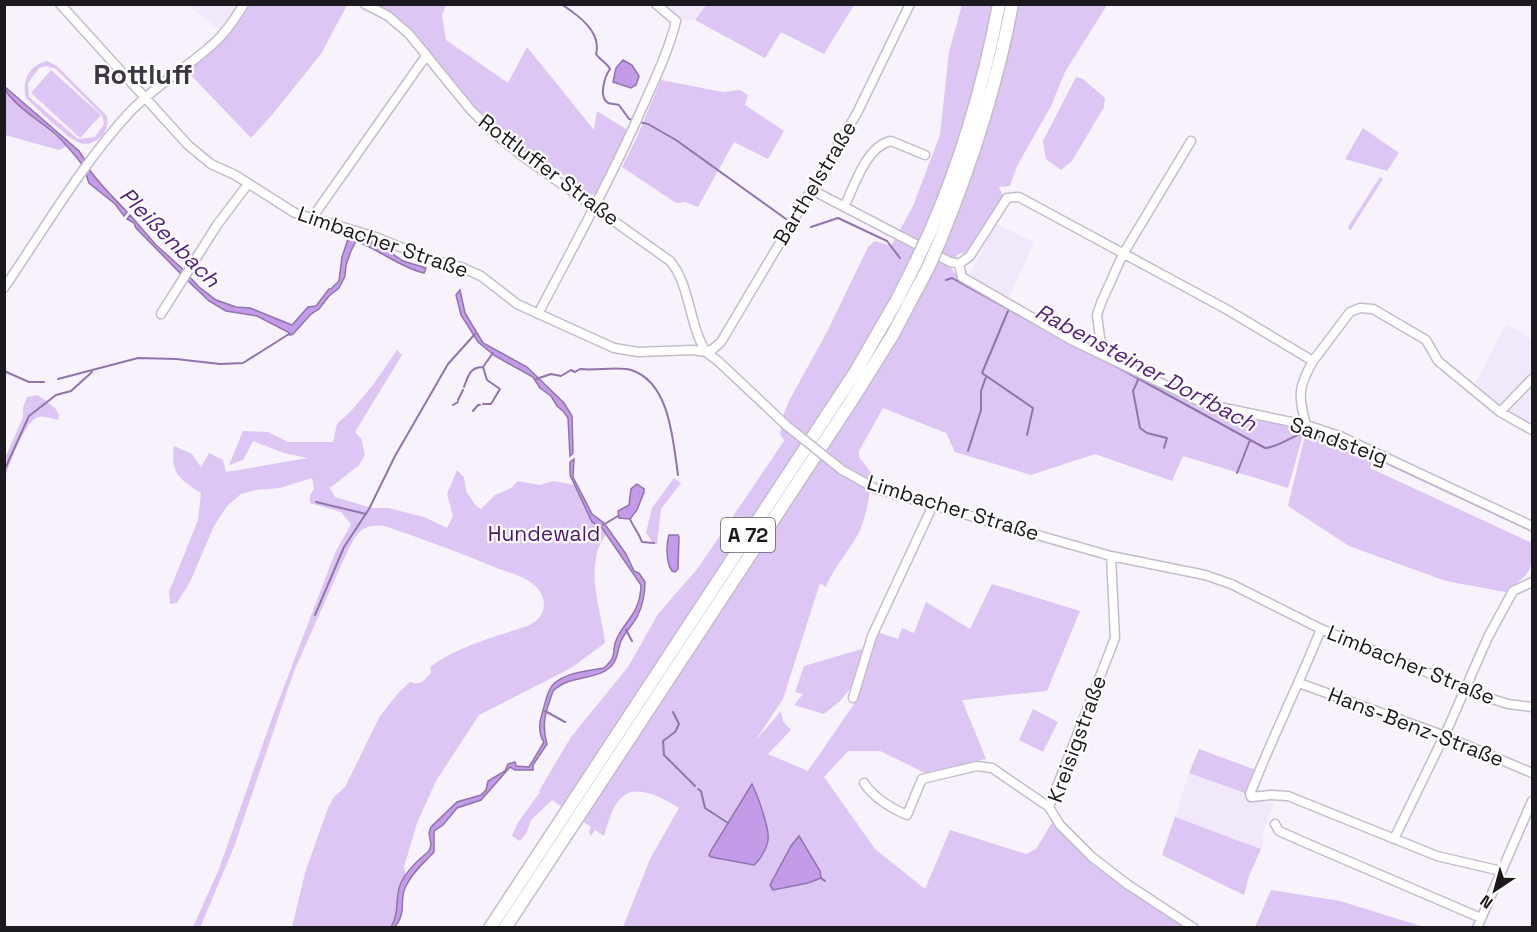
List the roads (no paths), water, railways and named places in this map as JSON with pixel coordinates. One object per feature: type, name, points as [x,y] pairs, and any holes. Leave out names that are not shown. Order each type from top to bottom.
[{"type":"highway","name":"A 72","points":[[936,235],[974,113],[999,4]]},
{"type":"highway","name":"A 72","points":[[505,927],[886,345],[936,235],[962,188],[985,118],[1004,48],[1012,4]]},
{"type":"highway","name":"A 72","points":[[490,927],[856,371],[893,308],[922,265]]},
{"type":"street","name":"Limbacher Straße","points":[[60,4],[188,145],[211,164],[236,175],[295,213],[373,236],[432,260],[468,270],[481,276],[517,304],[614,348],[627,352],[693,350],[706,352],[787,426],[842,470],[876,489],[1111,556],[1205,575],[1233,585],[1321,629],[1467,688],[1508,704],[1533,707]]},
{"type":"street","points":[[4,288],[83,172],[130,112],[213,45],[244,4]]},
{"type":"street","name":"Rottluffer Straße","points":[[365,4],[399,24],[470,109],[495,134],[525,158],[670,261],[675,267],[699,340],[706,352]]},
{"type":"street","points":[[538,314],[623,154],[654,82],[676,21],[656,4]]},
{"type":"street","name":"Barthelstraße","points":[[706,352],[721,342],[812,190],[857,113],[910,4]]},
{"type":"street","points":[[312,218],[426,56]]},
{"type":"street","points":[[844,207],[870,154],[879,145],[891,141],[925,155]]},
{"type":"street","points":[[1102,353],[1097,315],[1101,303],[1123,254],[1191,141]]},
{"type":"street","points":[[161,314],[217,225],[248,184]]},
{"type":"street","points":[[812,190],[950,262],[959,264],[970,256],[1004,202],[1010,196],[1015,196],[1226,309],[1313,361]]},
{"type":"street","name":"Sandsteig","points":[[959,264],[960,273],[967,281],[1073,340],[1205,404],[1306,425],[1375,451],[1533,526]]},
{"type":"street","points":[[1306,425],[1300,404],[1300,389],[1313,361],[1350,312],[1360,308],[1373,309],[1426,340],[1438,361],[1500,412],[1533,430]]},
{"type":"street","points":[[1500,412],[1533,380]]},
{"type":"street","points":[[853,698],[872,636],[933,505]]},
{"type":"street","name":"Kreisigstraße","points":[[1111,556],[1115,638],[1049,807],[1060,825],[1092,857],[1127,884],[1194,927]]},
{"type":"street","points":[[1501,871],[1437,856],[1394,839],[1445,736],[1488,637],[1513,591],[1533,582]]},
{"type":"street","name":"Hans-Benz-Straße","points":[[1321,629],[1260,769],[1250,794],[1251,797],[1288,796],[1394,839]]},
{"type":"street","name":"Hans-Benz-Straße","points":[[1299,683],[1445,736],[1533,773]]},
{"type":"street","points":[[864,783],[894,810],[907,815],[922,779],[959,769],[987,766],[1049,807]]},
{"type":"street","points":[[1477,927],[1533,801]]},
{"type":"street","points":[[1275,824],[1280,831],[1481,918]]},
{"type":"waterway","name":"Rabensteiner Dorfbach","points":[[561,4],[592,31],[597,46],[596,54],[610,69],[603,86],[605,100],[608,103],[619,105],[629,119],[633,120]]},
{"type":"waterway","name":"Rabensteiner Dorfbach","points":[[639,122],[648,124],[676,140],[786,219]]},
{"type":"waterway","name":"Rabensteiner Dorfbach","points":[[811,227],[838,218],[887,241],[900,258]]},
{"type":"waterway","name":"Rabensteiner Dorfbach","points":[[946,280],[952,278],[1044,329]]},
{"type":"waterway","points":[[1008,311],[982,373],[1033,408],[1027,435]]},
{"type":"waterway","points":[[58,379],[138,358],[220,364],[243,363],[289,334]]},
{"type":"waterway","points":[[315,615],[344,547],[369,509],[395,456],[448,364],[475,334]]},
{"type":"waterway","points":[[464,387],[470,373],[483,367],[493,353]]},
{"type":"waterway","name":"Rabensteiner Dorfbach","points":[[1108,362],[1265,448],[1276,446],[1307,432],[1378,459],[1532,531]]},
{"type":"waterway","points":[[483,367],[487,380],[500,389],[491,404],[483,404]]},
{"type":"waterway","points":[[536,379],[551,374],[561,376],[571,370],[575,372],[580,369],[613,368],[631,370],[644,377],[654,387],[667,414],[678,475]]},
{"type":"waterway","points":[[4,371],[29,382],[44,382]]},
{"type":"waterway","points":[[4,471],[29,416],[56,395],[71,391],[92,372]]},
{"type":"waterway","points":[[968,451],[981,410],[981,391],[986,377]]},
{"type":"waterway","points":[[1138,380],[1133,391],[1140,428],[1147,433],[1167,438],[1164,448]]},
{"type":"waterway","points":[[458,400],[463,390]]},
{"type":"waterway","points":[[453,405],[458,402]]},
{"type":"waterway","points":[[473,411],[480,405]]},
{"type":"waterway","points":[[1237,473],[1250,440]]},
{"type":"waterway","points":[[316,502],[366,514]]},
{"type":"waterway","points":[[603,525],[618,516]]},
{"type":"waterway","points":[[630,519],[642,542],[654,543]]},
{"type":"waterway","points":[[626,630],[632,641]]},
{"type":"waterway","points":[[545,711],[565,722]]},
{"type":"waterway","points":[[673,712],[679,724],[675,732],[663,741],[664,755],[695,786]]},
{"type":"waterway","points":[[698,789],[701,791],[705,808],[728,823]]},
{"type":"waterway","points":[[821,878],[825,881]]},
{"type":"district","name":"Rottluff","points":[[143,75]]},
{"type":"water label","name":"Pleißenbach","points":[[170,237]]},
{"type":"park label","name":"Hundewald","points":[[544,534]]}]
